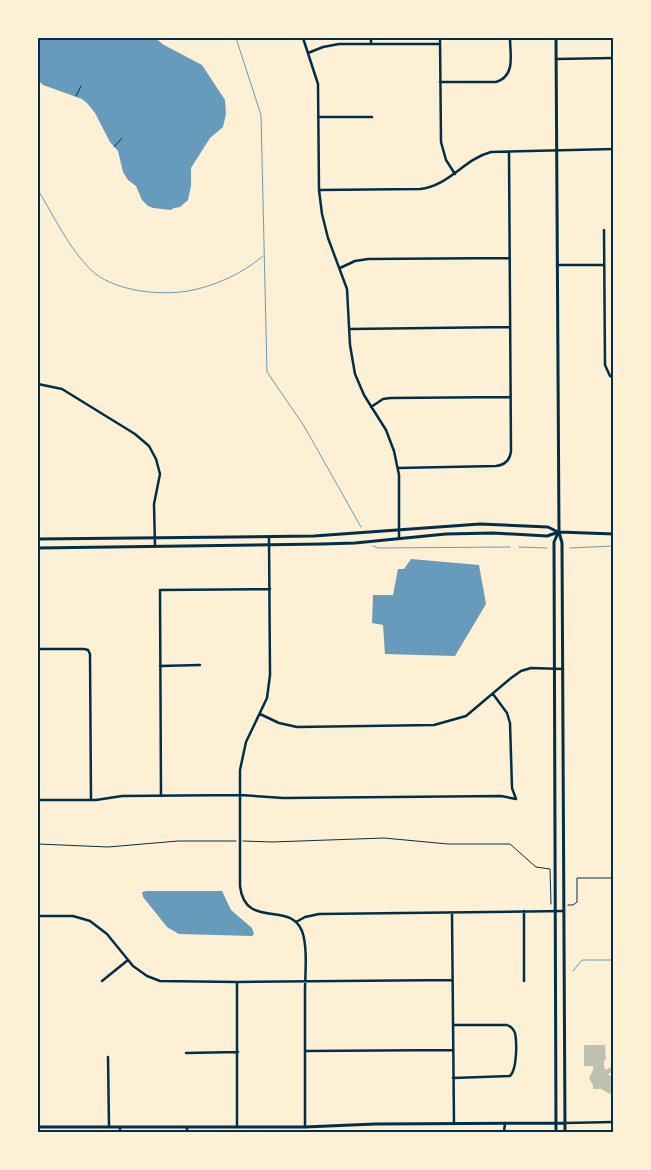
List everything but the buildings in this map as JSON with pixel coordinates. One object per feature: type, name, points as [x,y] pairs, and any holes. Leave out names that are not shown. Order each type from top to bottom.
[{"type":"street","points":[[303,38],[318,84],[319,190],[322,214],[348,297],[351,353],[355,374],[371,407],[386,430],[394,451],[400,488],[399,538]]},
{"type":"street","points":[[371,38],[371,44]]},
{"type":"street","points":[[440,38],[442,148],[446,160],[455,174]]},
{"type":"street","points":[[440,82],[496,82],[503,79],[510,70],[510,38]]},
{"type":"street","points":[[556,38],[559,532],[562,543],[565,1132]]},
{"type":"street","points":[[308,53],[329,45],[440,44]]},
{"type":"street","points":[[556,59],[614,58]]},
{"type":"street","points":[[318,117],[372,117]]},
{"type":"street","points":[[319,190],[425,189],[437,186],[480,155],[491,152],[614,149]]},
{"type":"street","points":[[398,468],[496,466],[504,464],[511,455],[509,152]]},
{"type":"street","points":[[604,230],[603,265],[606,364],[612,377]]},
{"type":"street","points":[[340,268],[355,261],[368,259],[509,258]]},
{"type":"street","points":[[557,265],[603,265]]},
{"type":"street","points":[[350,329],[510,327]]},
{"type":"street","points":[[38,384],[62,389],[135,434],[149,446],[156,459],[160,474],[154,504],[154,546]]},
{"type":"street","points":[[371,407],[390,398],[510,397]]},
{"type":"street","points":[[38,539],[321,535],[480,524],[548,527],[559,532]]},
{"type":"street","points":[[556,1132],[554,542],[559,532]]},
{"type":"street","points":[[38,548],[355,543],[446,534],[494,533],[547,536],[559,532],[614,534]]},
{"type":"street","points":[[269,536],[270,675],[267,698],[250,732],[242,757],[240,886],[244,900],[256,911],[268,914],[282,914],[296,922],[303,932],[305,1127]]},
{"type":"street","points":[[161,796],[160,590],[270,589]]},
{"type":"street","points":[[38,649],[84,649],[88,650],[90,654],[91,800]]},
{"type":"street","points":[[160,666],[200,665]]},
{"type":"street","points":[[260,714],[279,723],[297,727],[434,726],[466,716],[521,671],[532,668],[563,669]]},
{"type":"street","points":[[38,800],[91,800],[122,796],[240,795],[283,798],[502,796],[516,799],[512,788],[510,723],[507,713],[493,694]]},
{"type":"street","points":[[296,922],[305,917],[319,914],[564,911]]},
{"type":"street","points":[[452,912],[454,1124]]},
{"type":"street","points":[[524,912],[524,981]]},
{"type":"street","points":[[38,916],[73,916],[90,921],[107,934],[140,972],[160,981],[452,980]]},
{"type":"street","points":[[102,981],[128,960]]},
{"type":"street","points":[[237,982],[237,1127]]},
{"type":"street","points":[[453,1025],[506,1025],[512,1028],[515,1033],[516,1050],[515,1069],[510,1076],[453,1078]]},
{"type":"street","points":[[305,1051],[453,1050]]},
{"type":"street","points":[[186,1052],[238,1052]]},
{"type":"street","points":[[108,1057],[109,1127]]},
{"type":"street","points":[[38,1127],[305,1127],[614,1122]]},
{"type":"street","points":[[504,1123],[504,1132]]},
{"type":"street","points":[[53,1127],[53,1132]]},
{"type":"street","points":[[120,1127],[120,1132]]},
{"type":"street","points":[[187,1127],[187,1132]]},
{"type":"path","points":[[76,96],[81,86]]},
{"type":"path","points":[[114,147],[122,138]]},
{"type":"path","points":[[38,844],[78,847],[125,847],[178,841],[272,842],[384,838],[448,844],[506,844],[513,846],[536,867],[550,869],[550,904]]},
{"type":"path","points":[[568,905],[574,905],[577,902],[577,878],[614,878]]},
{"type":"water","points":[[38,38],[155,38],[164,45],[202,65],[225,100],[226,114],[223,127],[210,138],[191,168],[191,186],[188,200],[180,207],[171,210],[153,208],[142,200],[136,186],[128,180],[123,172],[118,151],[110,142],[95,113],[87,103],[82,99],[43,85],[38,80]]},
{"type":"water","points":[[411,559],[479,565],[486,604],[455,656],[385,654],[383,625],[372,623],[373,595],[393,595],[398,569],[404,569]]},
{"type":"water","points":[[222,891],[231,910],[252,928],[254,934],[252,936],[179,934],[167,927],[143,897],[142,892]]},
{"type":"waterway","points":[[236,38],[261,115],[267,372],[304,426],[361,527]]},
{"type":"waterway","points":[[38,190],[68,241],[82,260],[99,276],[123,287],[163,293],[198,289],[237,274],[263,256]]},
{"type":"waterway","points":[[373,546],[378,548],[510,547]]},
{"type":"waterway","points":[[570,548],[614,546]]},
{"type":"waterway","points":[[519,547],[547,548]]},
{"type":"waterway","points":[[573,971],[582,960],[614,960]]}]
